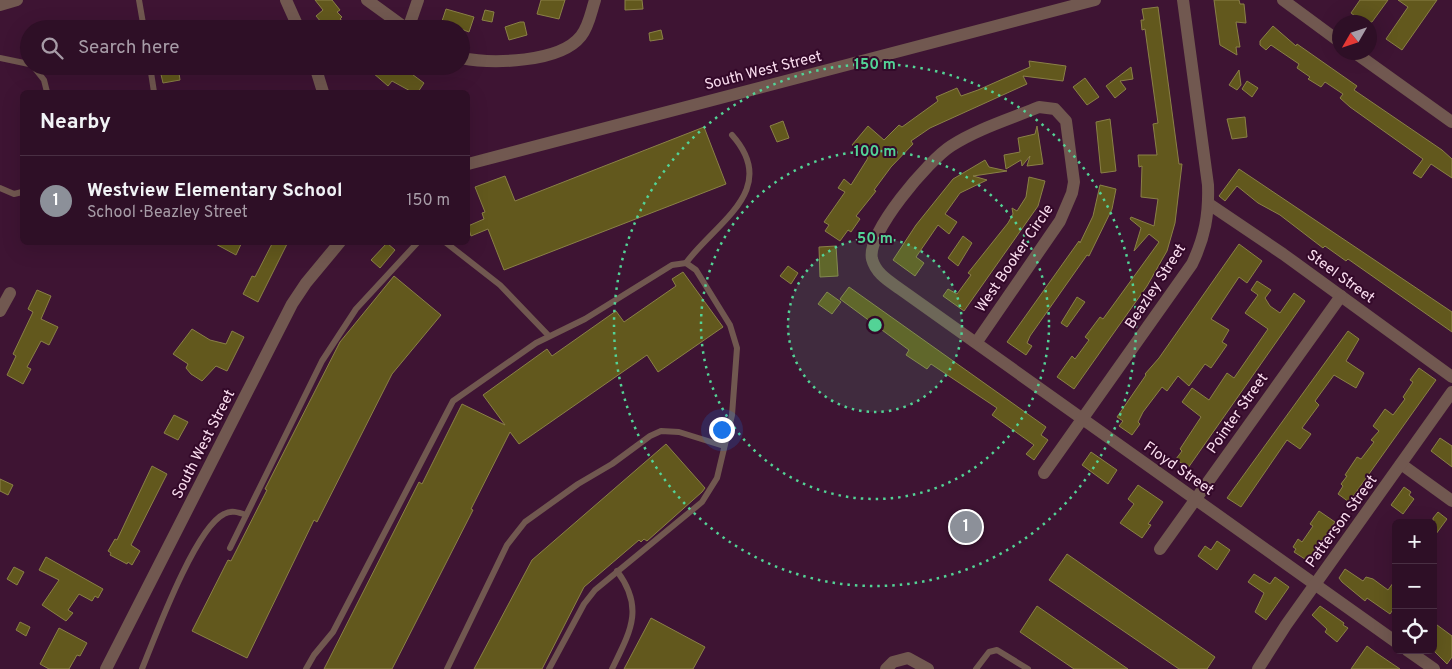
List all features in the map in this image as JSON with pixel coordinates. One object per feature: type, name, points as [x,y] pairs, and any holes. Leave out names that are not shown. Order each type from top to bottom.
[{"type":"street","points":[[0,5],[17,0]]},
{"type":"street","points":[[286,0],[295,20]]},
{"type":"street","points":[[367,0],[395,20]]},
{"type":"street","points":[[411,20],[418,0]]},
{"type":"street","points":[[470,59],[491,61],[535,58],[562,50],[580,37],[596,0]]},
{"type":"street","name":"South West Street","points":[[470,163],[1095,0]]},
{"type":"street","name":"Beazley Street","points":[[1044,474],[1192,264],[1205,233],[1209,204],[1183,0]]},
{"type":"street","points":[[1282,0],[1332,36]]},
{"type":"street","points":[[1365,60],[1452,122]]},
{"type":"street","points":[[317,75],[322,90]]},
{"type":"street","name":"Floyd Street","points":[[1048,107],[1039,107],[965,138],[951,146],[921,173],[876,236],[871,250],[872,258],[880,274],[1392,639]]},
{"type":"street","name":"West Booker Circle","points":[[976,343],[1060,221],[1070,201],[1074,182],[1067,126],[1061,114],[1048,107]]},
{"type":"street","name":"Steel Street","points":[[1209,204],[1341,296],[1452,377]]},
{"type":"street","name":"South West Street","points":[[106,669],[292,304],[337,245]]},
{"type":"street","points":[[0,311],[10,293]]},
{"type":"street","name":"Pointer Street","points":[[1160,549],[1341,296]]},
{"type":"street","name":"Patterson Street","points":[[1258,669],[1315,584],[1452,392]]},
{"type":"street","points":[[1401,464],[1452,501]]},
{"type":"street","points":[[1413,654],[1434,669]]},
{"type":"street","points":[[886,669],[893,662],[908,658],[928,669]]},
{"type":"lane","points":[[139,0],[142,20]]},
{"type":"lane","points":[[0,58],[20,62]]},
{"type":"lane","points":[[40,75],[44,80],[46,90]]},
{"type":"lane","points":[[151,75],[154,90]]},
{"type":"lane","points":[[686,263],[695,250],[732,214],[747,189],[749,166],[740,144],[732,135]]},
{"type":"lane","points":[[0,188],[14,194],[20,192]]},
{"type":"lane","points":[[230,548],[322,361],[338,334],[378,283],[415,245]]},
{"type":"lane","points":[[450,245],[500,285],[549,336]]},
{"type":"lane","points":[[306,669],[314,655],[333,632],[454,401],[462,393],[549,336],[585,319],[672,265],[686,263],[696,270],[734,335],[736,348],[733,408],[716,478],[702,502],[595,590],[584,604],[549,669]]},
{"type":"lane","points":[[447,669],[508,545],[525,522],[578,484],[612,464],[650,436],[661,431],[679,432],[724,446]]},
{"type":"lane","points":[[142,669],[174,594],[204,533],[222,515],[230,512],[246,515]]},
{"type":"lane","points":[[612,669],[631,631],[633,621],[630,593],[617,571]]},
{"type":"lane","points":[[976,669],[989,652],[997,650],[1028,669]]},
{"type":"building","points":[[315,0],[332,0],[340,10],[337,12],[342,17],[341,20],[319,20],[316,16],[323,10]]},
{"type":"building","points":[[541,0],[565,0],[559,19],[537,14]]},
{"type":"building","points":[[625,0],[642,0],[643,9],[625,10]]},
{"type":"building","points":[[1214,0],[1239,0],[1240,4],[1244,4],[1246,23],[1236,22],[1240,47],[1236,47],[1237,55],[1220,45]]},
{"type":"building","points":[[1360,0],[1388,0],[1377,15],[1354,15],[1351,13]]},
{"type":"building","points":[[1398,0],[1437,0],[1402,50],[1386,39],[1408,7]]},
{"type":"building","points":[[1158,7],[1179,164],[1182,164],[1175,223],[1167,251],[1147,286],[1074,389],[1057,377],[1072,356],[1075,359],[1089,340],[1085,337],[1100,317],[1103,319],[1159,242],[1149,234],[1134,251],[1141,228],[1130,219],[1131,217],[1154,226],[1158,199],[1141,197],[1142,166],[1139,167],[1138,155],[1157,155],[1153,124],[1158,123],[1145,29],[1142,30],[1141,20],[1144,20],[1142,9]]},
{"type":"building","points":[[446,9],[474,17],[470,29],[470,20],[442,20]]},
{"type":"building","points":[[485,10],[494,12],[492,22],[482,20]]},
{"type":"building","points":[[524,22],[527,35],[509,40],[505,27]]},
{"type":"building","points":[[1273,26],[1296,46],[1297,44],[1357,86],[1354,90],[1442,150],[1452,159],[1452,178],[1431,164],[1421,178],[1413,173],[1423,159],[1350,107],[1340,98],[1343,94],[1325,82],[1321,87],[1308,79],[1310,77],[1297,68],[1299,64],[1271,45],[1266,50],[1260,45],[1260,41]]},
{"type":"building","points":[[661,30],[663,39],[650,41],[649,33]]},
{"type":"building","points":[[1029,61],[1066,66],[1063,81],[1023,76],[1027,84],[930,128],[911,141],[913,144],[891,167],[874,190],[876,191],[856,216],[860,219],[851,232],[848,230],[840,241],[825,231],[829,225],[824,222],[845,192],[838,188],[844,179],[851,185],[868,158],[852,145],[868,126],[884,140],[899,125],[902,127],[938,101],[936,97],[957,88],[961,96],[978,90],[1030,67]]},
{"type":"building","points":[[1131,67],[1133,79],[1120,81],[1126,89],[1115,98],[1106,86]]},
{"type":"building","points":[[1239,70],[1241,85],[1237,90],[1229,85]]},
{"type":"building","points":[[161,75],[179,75],[180,80],[163,83]]},
{"type":"building","points":[[375,75],[413,75],[424,83],[419,90],[408,90],[392,81],[388,86]]},
{"type":"building","points":[[1085,78],[1099,97],[1087,105],[1073,87]]},
{"type":"building","points":[[1247,81],[1258,88],[1252,97],[1242,89]]},
{"type":"building","points":[[1245,117],[1247,137],[1232,139],[1227,119]]},
{"type":"building","points":[[1110,119],[1116,171],[1101,173],[1096,122]]},
{"type":"building","points":[[783,121],[789,138],[777,142],[770,126]]},
{"type":"building","points":[[1037,126],[1043,164],[1027,166],[1030,156],[1022,166],[1021,160],[1006,169],[1004,155],[1020,152],[1018,138],[1035,134]]},
{"type":"building","points":[[704,127],[726,184],[504,270],[488,229],[471,236],[470,225],[484,219],[482,213],[485,212],[475,187],[505,176],[515,201]]},
{"type":"building","points":[[985,160],[989,167],[1007,171],[973,176],[987,180],[960,193],[945,214],[957,222],[949,234],[938,225],[916,257],[924,263],[915,276],[893,260],[916,225],[953,179]]},
{"type":"building","points":[[1239,169],[1452,312],[1452,332],[1348,259],[1346,261],[1325,246],[1323,248],[1280,215],[1258,203],[1237,186],[1225,201],[1219,196]]},
{"type":"building","points":[[1029,177],[1045,181],[1038,206],[964,311],[943,296],[948,289],[957,294],[971,275],[968,273],[1008,223],[1013,214],[1012,208],[1017,211],[1026,197]]},
{"type":"building","points":[[1100,185],[1116,189],[1112,209],[1089,256],[1087,255],[1030,336],[1027,343],[1032,346],[1026,355],[1007,342],[1079,241],[1080,243],[1093,216]]},
{"type":"building","points":[[963,236],[972,243],[958,266],[948,258]]},
{"type":"building","points":[[1239,244],[1262,261],[1247,283],[1239,277],[1211,319],[1229,330],[1222,342],[1227,345],[1211,368],[1205,364],[1189,386],[1178,376],[1167,391],[1162,387],[1143,412],[1138,422],[1140,424],[1132,435],[1119,426],[1123,421],[1117,417],[1145,374],[1159,358]]},
{"type":"building","points":[[218,245],[241,245],[236,255]]},
{"type":"building","points":[[271,245],[286,245],[258,302],[243,294],[252,276],[255,277]]},
{"type":"building","points":[[385,245],[389,245],[395,250],[380,268],[371,260]]},
{"type":"building","points":[[836,246],[838,276],[820,277],[819,247]]},
{"type":"building","points":[[788,266],[798,273],[791,284],[780,276]]},
{"type":"building","points":[[683,272],[723,327],[658,372],[647,355],[519,444],[510,432],[471,509],[473,510],[392,669],[324,669],[419,482],[422,484],[462,404],[505,425],[483,395],[547,349],[552,356],[616,311],[624,322],[676,286],[672,279]]},
{"type":"building","points":[[394,276],[441,315],[392,374],[317,522],[314,520],[247,658],[192,631],[228,560],[231,561],[267,490],[265,489],[340,342]]},
{"type":"building","points":[[1257,281],[1271,290],[1265,298],[1270,306],[1280,313],[1294,293],[1305,301],[1188,468],[1176,459],[1182,451],[1180,449],[1201,417],[1182,402],[1192,388],[1209,400],[1227,373],[1234,378],[1268,329],[1245,313],[1258,295],[1251,290]]},
{"type":"building","points":[[849,287],[1046,427],[1041,435],[1048,440],[1034,460],[1026,454],[1034,445],[992,415],[997,408],[931,364],[927,369],[906,355],[909,350],[840,299]]},
{"type":"building","points":[[37,290],[51,296],[41,319],[58,327],[49,345],[41,341],[27,367],[31,369],[23,384],[7,375],[16,356],[13,354],[33,312],[28,309]]},
{"type":"building","points":[[827,292],[841,302],[832,314],[818,304]]},
{"type":"building","points":[[1077,297],[1085,302],[1067,327],[1061,323]]},
{"type":"building","points":[[192,329],[210,340],[226,344],[232,331],[244,337],[227,371],[216,366],[202,381],[191,374],[186,368],[188,364],[173,354]]},
{"type":"building","points":[[1348,331],[1359,339],[1346,361],[1364,373],[1356,388],[1334,375],[1315,401],[1319,405],[1302,428],[1311,434],[1300,449],[1287,440],[1241,507],[1227,498]]},
{"type":"building","points":[[1419,368],[1436,380],[1349,502],[1338,494],[1343,486],[1341,484],[1347,476],[1345,475],[1357,457],[1361,459],[1374,442],[1371,440],[1379,431],[1373,426],[1385,409],[1393,415],[1405,399],[1403,397],[1413,382],[1410,380]]},
{"type":"building","points":[[174,415],[188,422],[178,440],[164,433]]},
{"type":"building","points":[[1440,438],[1452,446],[1452,467],[1431,451]]},
{"type":"building","points":[[666,444],[705,488],[702,492],[647,541],[644,539],[641,542],[639,540],[584,587],[542,669],[474,669],[532,560]]},
{"type":"building","points":[[1091,452],[1117,470],[1108,484],[1082,465]]},
{"type":"building","points":[[152,466],[167,474],[131,545],[140,551],[132,565],[128,562],[127,564],[110,555],[111,553],[108,551],[115,539],[117,540]]},
{"type":"building","points":[[0,479],[13,485],[8,495],[0,491]]},
{"type":"building","points":[[1138,485],[1163,502],[1148,524],[1151,525],[1142,538],[1120,523],[1134,504],[1128,499]]},
{"type":"building","points":[[1404,487],[1411,492],[1409,495],[1414,499],[1403,514],[1391,505]]},
{"type":"building","points":[[1319,511],[1335,522],[1308,561],[1294,552],[1296,549],[1293,547],[1298,539],[1302,542],[1313,526],[1310,524]]},
{"type":"building","points":[[1438,512],[1447,519],[1437,533],[1437,519],[1433,518]]},
{"type":"building","points":[[1217,541],[1230,550],[1217,570],[1198,556],[1205,546],[1211,550]]},
{"type":"building","points":[[1067,554],[1215,657],[1207,669],[1179,669],[1049,580]]},
{"type":"building","points":[[46,557],[103,589],[98,598],[95,596],[92,601],[79,594],[68,610],[73,613],[66,621],[42,605],[59,580],[39,570]]},
{"type":"building","points":[[14,567],[24,572],[17,585],[7,579]]},
{"type":"building","points":[[1345,569],[1363,581],[1366,577],[1373,579],[1388,590],[1392,584],[1392,611],[1390,614],[1367,598],[1365,601],[1339,578]]},
{"type":"building","points":[[1254,574],[1270,584],[1275,577],[1289,587],[1266,620],[1255,612],[1264,593],[1248,582]]},
{"type":"building","points":[[1037,606],[1128,669],[1074,669],[1020,632]]},
{"type":"building","points":[[1320,606],[1348,628],[1337,642],[1325,632],[1327,629],[1312,615]]},
{"type":"building","points":[[651,618],[705,647],[693,669],[624,669]]},
{"type":"building","points":[[20,622],[30,627],[26,636],[16,630]]},
{"type":"building","points":[[1437,625],[1452,636],[1452,657],[1447,664],[1437,654]]},
{"type":"building","points":[[59,628],[87,643],[80,656],[77,655],[69,669],[49,669],[40,664]]},
{"type":"building","points":[[1367,646],[1375,652],[1400,669],[1351,669]]},
{"type":"place","name":"Westview Elementary School","points":[[966,527]]}]
